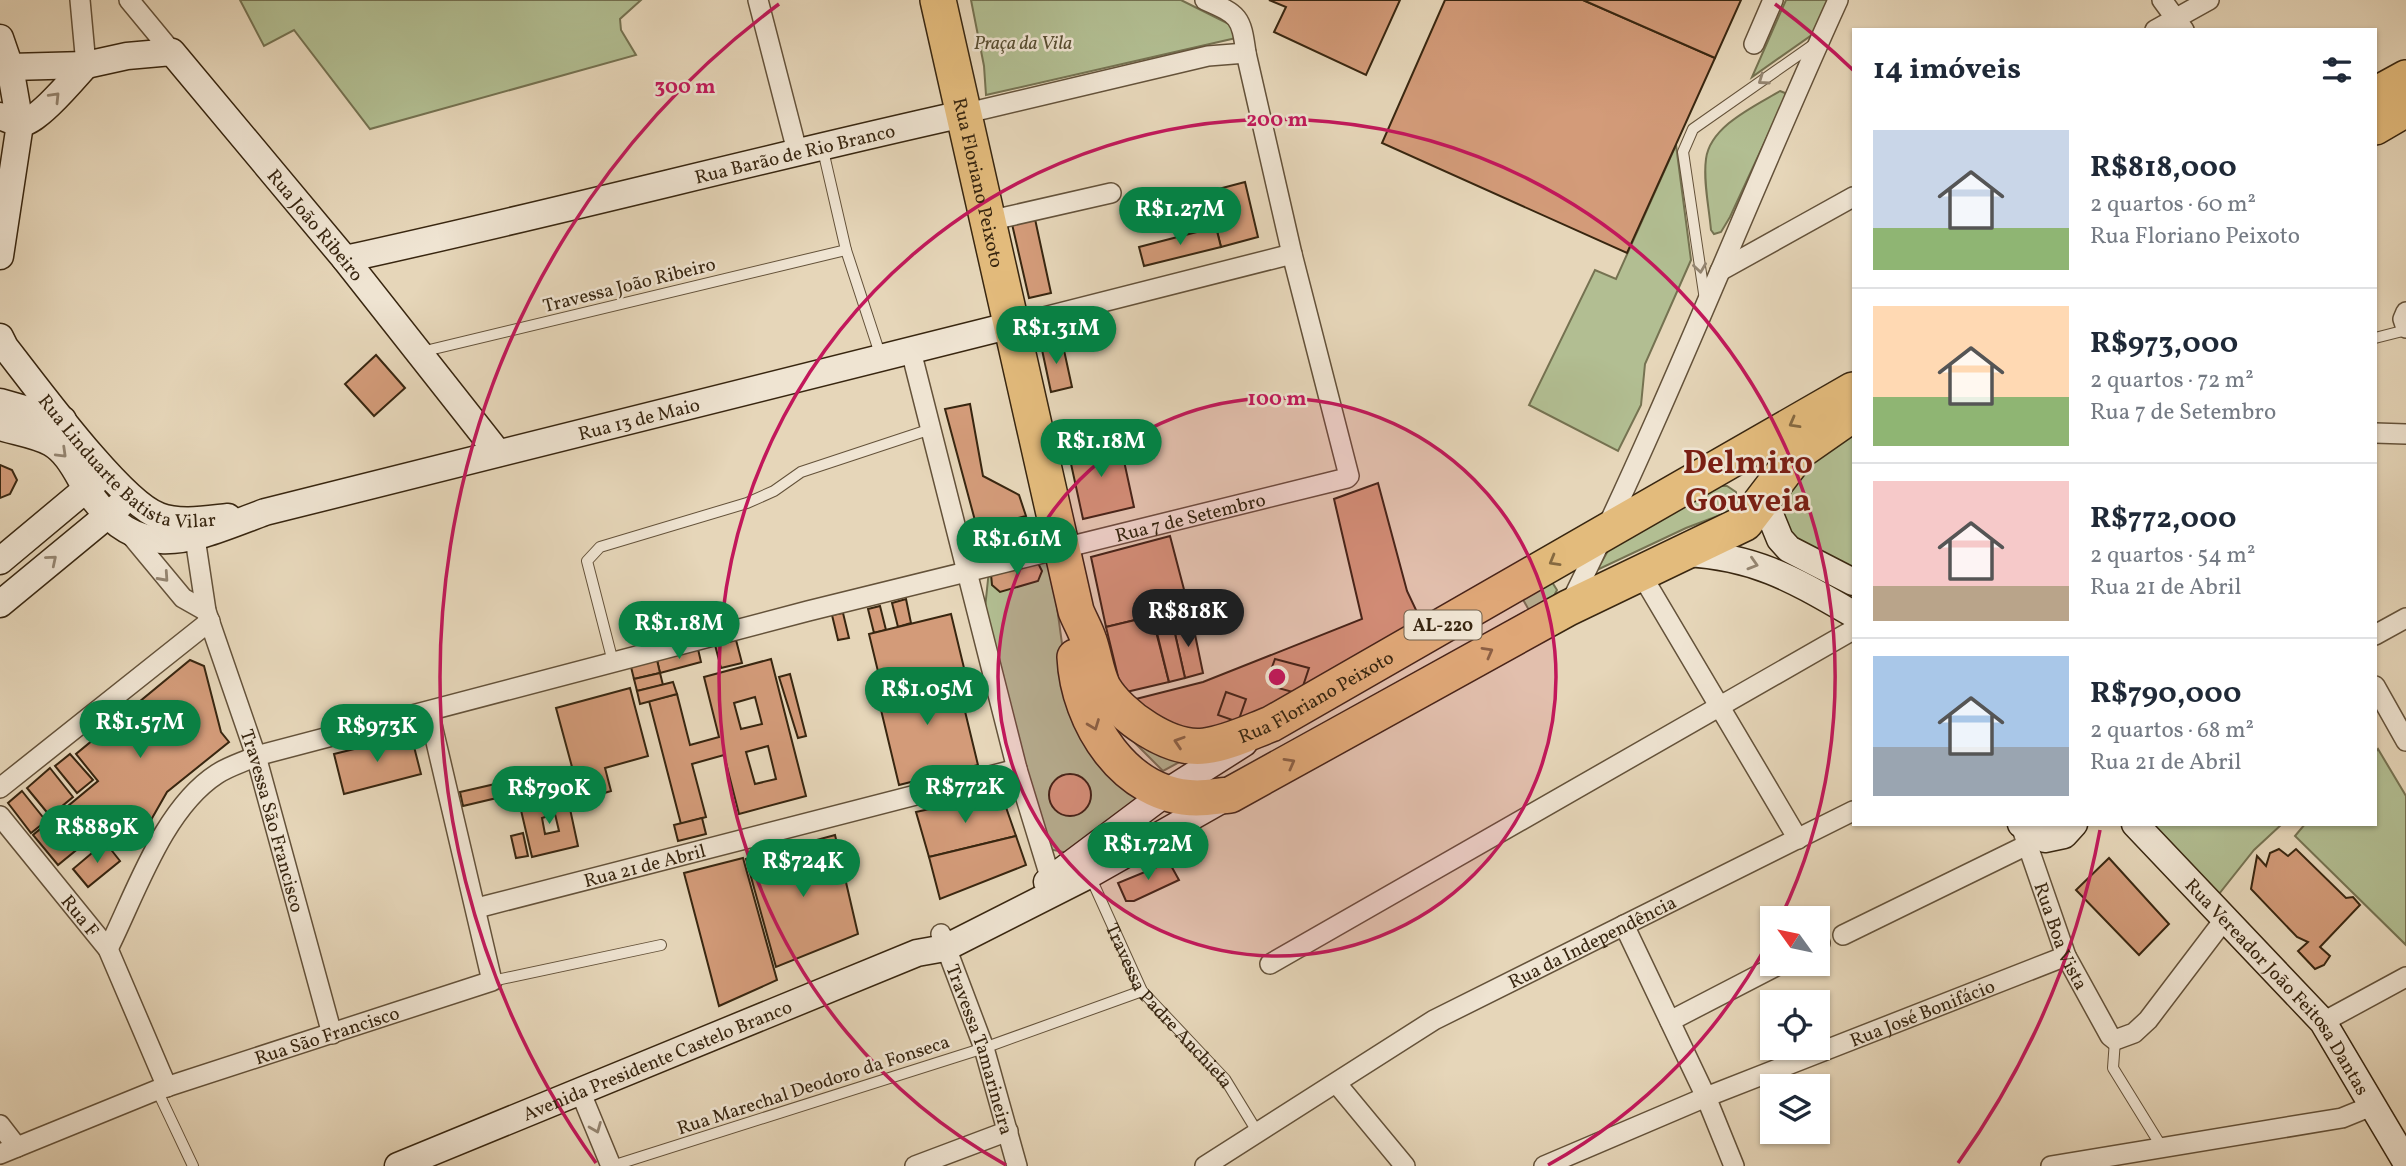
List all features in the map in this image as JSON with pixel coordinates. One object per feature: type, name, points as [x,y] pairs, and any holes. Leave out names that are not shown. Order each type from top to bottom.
[{"type":"highway","name":"Rua Floriano Peixoto","points":[[938,0],[1076,611],[1102,684],[1120,711],[1155,733],[1188,745],[1203,747],[1234,739],[1271,724],[1852,391]]},
{"type":"highway","points":[[2391,112],[2406,78]]},
{"type":"highway","name":"AL-220","points":[[1230,795],[1568,608],[1745,523],[1800,451],[1852,415]]},
{"type":"highway","points":[[1697,478],[1736,478],[1757,490],[1764,500]]},
{"type":"highway","name":"Rua Floriano Peixoto","points":[[1076,611],[1076,679],[1099,741],[1130,773],[1167,792],[1196,798],[1230,795]]},
{"type":"highway","points":[[1385,657],[1406,697]]},
{"type":"street","points":[[10,120],[49,104],[86,65],[80,0]]},
{"type":"street","name":"Rua João Ribeiro","points":[[129,0],[345,259],[498,453]]},
{"type":"street","points":[[758,0],[809,148]]},
{"type":"street","points":[[1012,325],[1292,254],[1241,21],[1233,12],[1205,0]]},
{"type":"street","points":[[1754,44],[1773,0]]},
{"type":"street","points":[[1568,608],[1666,402],[1838,0]]},
{"type":"street","points":[[2162,0],[2181,24]]},
{"type":"street","points":[[2164,28],[2181,24],[2209,0]]},
{"type":"street","points":[[0,38],[10,67],[10,120],[0,256]]},
{"type":"street","points":[[10,67],[86,65],[127,56],[172,52]]},
{"type":"street","name":"Rua Barão de Rio Branco","points":[[345,259],[508,224],[809,148],[1208,56],[1246,53]]},
{"type":"street","points":[[2377,139],[2391,112]]},
{"type":"street","points":[[988,220],[1111,193]]},
{"type":"street","points":[[1720,271],[1852,198]]},
{"type":"street","name":"Rua 7 de Setembro","points":[[256,756],[613,662],[1349,476],[1292,254]]},
{"type":"street","points":[[2406,312],[2403,319],[2406,329]]},
{"type":"street","name":"Rua 13 de Maio","points":[[265,512],[1012,325]]},
{"type":"street","name":"Rua Linduarte Batista Vilar","points":[[0,337],[63,420],[128,498],[160,517],[201,520],[265,512]]},
{"type":"street","points":[[911,351],[1017,769],[1052,880]]},
{"type":"street","points":[[0,402],[63,420]]},
{"type":"street","name":"Rua Linduarte Batista Vilar","points":[[0,427],[51,443],[72,463],[106,516],[129,533],[162,543],[195,538],[265,512]]},
{"type":"street","points":[[2377,433],[2406,434]]},
{"type":"street","points":[[0,561],[107,471]]},
{"type":"street","points":[[0,604],[128,498]]},
{"type":"street","points":[[1764,500],[1780,539],[1788,549],[1852,581]]},
{"type":"street","points":[[0,788],[209,616],[183,598],[129,533]]},
{"type":"street","name":"Travessa São Francisco","points":[[195,538],[209,616],[256,756],[332,1034]]},
{"type":"street","points":[[1686,553],[1755,563],[1796,581],[1852,613]]},
{"type":"street","points":[[1641,574],[1798,839]]},
{"type":"street","points":[[2377,634],[2406,618]]},
{"type":"street","points":[[1270,964],[1852,631]]},
{"type":"street","points":[[2377,690],[2406,741]]},
{"type":"street","points":[[429,712],[446,794],[477,908],[492,981]]},
{"type":"street","name":"Avenida Presidente Castelo Branco","points":[[943,941],[1052,880],[1167,792],[1271,724]]},
{"type":"street","name":"Rua F","points":[[108,949],[168,827],[184,803],[217,774],[256,756]]},
{"type":"street","name":"Rua 21 de Abril","points":[[477,908],[1017,769]]},
{"type":"street","name":"Avenida Presidente Castelo Branco","points":[[398,1166],[917,953],[1089,875],[1230,795]]},
{"type":"street","name":"Rua da Independência","points":[[1205,1166],[1434,1020],[1852,812]]},
{"type":"street","name":"Rua F","points":[[0,816],[108,949],[162,1088]]},
{"type":"street","points":[[1843,935],[2023,832],[2045,839],[2064,835],[2072,826]]},
{"type":"street","name":"Rua Vereador João Feitosa Dantas","points":[[2137,826],[2323,1022],[2406,1162]]},
{"type":"street","name":"Rua Boa Vista","points":[[2023,832],[2066,956],[2109,1036],[2115,1040]]},
{"type":"street","points":[[2115,1040],[2134,1033],[2148,1020],[2224,920]]},
{"type":"street","points":[[1624,925],[1706,1097],[1734,1166]]},
{"type":"street","name":"Travessa Tamarineira","points":[[943,941],[984,1048],[1017,1166]]},
{"type":"street","name":"Rua José Bonifácio","points":[[1544,1166],[1706,1097],[2066,956]]},
{"type":"street","points":[[1670,1021],[1760,974]]},
{"type":"street","points":[[2323,1022],[2406,977]]},
{"type":"street","name":"Rua São Francisco","points":[[9,1151],[162,1088],[492,981]]},
{"type":"street","points":[[1337,1084],[1405,1166]]},
{"type":"street","points":[[580,1091],[612,1166]]},
{"type":"street","points":[[2052,1166],[2342,1118],[2374,1105]]},
{"type":"street","points":[[0,1125],[9,1151]]},
{"type":"street","points":[[915,1166],[1008,1131]]},
{"type":"lane","points":[[1706,306],[1684,152],[1693,130],[1819,41]]},
{"type":"lane","points":[[809,148],[881,358]]},
{"type":"lane","name":"Travessa João Ribeiro","points":[[420,352],[846,250]]},
{"type":"lane","points":[[2377,337],[2406,329]]},
{"type":"lane","points":[[613,662],[587,561],[600,547],[747,503],[774,491],[801,472],[931,429]]},
{"type":"lane","name":"Travessa Padre Anchieta","points":[[1089,875],[1142,991],[1225,1079],[1258,1133]]},
{"type":"lane","name":"Rua São Francisco","points":[[492,981],[661,945]]},
{"type":"lane","name":"Rua Marechal Deodoro da Fonseca","points":[[612,1166],[984,1048],[1142,991]]},
{"type":"lane","points":[[2115,1040],[2113,1068],[2163,1149]]},
{"type":"lane","points":[[162,1088],[193,1166]]},
{"type":"green space","points":[[240,0],[641,0],[620,19],[621,30],[636,55],[370,129],[294,30],[264,46]]},
{"type":"green space","name":"Praça da Vila","points":[[971,0],[1181,0],[1231,25],[1236,38],[986,95],[984,66]]},
{"type":"green space","points":[[1786,0],[1830,0],[1816,32],[1752,77]]},
{"type":"green space","points":[[1780,91],[1785,93],[1785,98],[1730,217],[1721,232],[1714,234],[1711,230],[1705,176],[1709,147],[1735,118]]},
{"type":"green space","points":[[1676,145],[1691,260],[1645,364],[1641,405],[1618,451],[1529,405],[1595,270],[1616,279]]},
{"type":"green space","points":[[1852,422],[1852,571],[1788,536],[1782,524],[1779,497]]},
{"type":"green space","points":[[1719,486],[1727,486],[1736,492],[1737,506],[1731,511],[1686,528],[1597,570],[1609,549]]},
{"type":"green space","points":[[1045,557],[1051,563],[1063,651],[1138,797],[1073,854],[1048,849],[984,618],[989,570]]},
{"type":"green space","points":[[1552,582],[1557,590],[1553,598],[1530,612],[1521,596]]},
{"type":"green space","points":[[1132,740],[1157,753],[1185,759],[1163,771]]},
{"type":"green space","points":[[2377,750],[2406,796],[2406,945],[2295,836],[2303,826],[2377,826]]},
{"type":"green space","points":[[2148,826],[2280,826],[2254,850],[2215,899]]},
{"type":"building","points":[[1269,0],[1400,0],[1366,75],[1274,32],[1286,7]]},
{"type":"building","points":[[1445,0],[1583,0],[1715,58],[1627,253],[1382,143]]},
{"type":"building","points":[[1583,0],[1741,0],[1715,58]]},
{"type":"building","points":[[1245,182],[1258,237],[1221,247],[1207,192]]},
{"type":"building","points":[[1207,192],[1216,227],[1192,234],[1183,198]]},
{"type":"building","points":[[1035,219],[1051,293],[1029,298],[1012,224]]},
{"type":"building","points":[[1216,227],[1221,247],[1144,266],[1139,247]]},
{"type":"building","points":[[1062,341],[1072,387],[1051,392],[1041,345]]},
{"type":"building","points":[[376,355],[405,388],[374,416],[345,384]]},
{"type":"building","points":[[970,404],[983,476],[1019,495],[1026,516],[977,528],[945,409]]},
{"type":"building","points":[[1119,438],[1134,507],[1083,519],[1068,450]]},
{"type":"building","points":[[0,465],[12,470],[17,480],[10,494],[0,498]]},
{"type":"building","points":[[1378,483],[1407,591],[1425,629],[1204,740],[1120,703],[1203,682],[1362,619],[1334,499]]},
{"type":"building","points":[[1170,536],[1192,620],[1156,629],[1152,616],[1106,627],[1091,557]]},
{"type":"building","points":[[1037,561],[1042,571],[1038,581],[1000,592],[992,585],[991,574]]},
{"type":"building","points":[[906,599],[911,623],[898,627],[892,603]]},
{"type":"building","points":[[880,606],[886,630],[874,633],[868,609]]},
{"type":"building","points":[[843,613],[849,638],[838,640],[832,615]]},
{"type":"building","points":[[951,614],[964,668],[882,688],[869,634]]},
{"type":"building","points":[[1152,616],[1169,682],[1122,693],[1106,627]]},
{"type":"building","points":[[1192,620],[1203,673],[1185,678],[1173,625]]},
{"type":"building","points":[[1173,625],[1185,678],[1169,682],[1156,629]]},
{"type":"building","points":[[736,640],[742,663],[721,668],[715,645]]},
{"type":"building","points":[[698,649],[701,662],[660,673],[657,660]]},
{"type":"building","points":[[771,659],[806,796],[739,814],[724,755],[692,764],[706,817],[681,824],[649,701],[677,694],[690,745],[719,737],[704,677]],"holes":[[[755,697],[762,724],[741,729],[734,703]],[[768,746],[776,779],[755,784],[746,752]]]},
{"type":"building","points":[[1275,659],[1309,668],[1302,689],[1296,693],[1271,686],[1268,678]]},
{"type":"building","points":[[190,660],[204,666],[221,732],[229,742],[167,792],[143,834],[124,811],[58,865],[33,835],[98,781],[76,754]]},
{"type":"building","points":[[657,660],[660,673],[634,679],[631,667]]},
{"type":"building","points":[[955,670],[978,765],[899,785],[876,689]]},
{"type":"building","points":[[660,673],[663,685],[637,691],[634,679]]},
{"type":"building","points":[[790,674],[806,736],[798,738],[779,677]]},
{"type":"building","points":[[673,682],[677,694],[640,704],[637,691]]},
{"type":"building","points":[[630,688],[648,756],[605,768],[611,791],[581,800],[556,708]]},
{"type":"building","points":[[1226,692],[1246,699],[1238,722],[1218,715]]},
{"type":"building","points":[[411,735],[421,774],[344,794],[334,754]]},
{"type":"building","points":[[70,754],[93,780],[77,793],[55,766]]},
{"type":"building","points":[[570,767],[573,780],[463,806],[460,792]]},
{"type":"building","points":[[50,768],[73,797],[50,816],[27,788]]},
{"type":"building","points":[[1070,774],[1085,780],[1091,795],[1085,810],[1070,816],[1055,810],[1049,795],[1055,780]]},
{"type":"building","points":[[22,791],[46,821],[31,833],[8,803]]},
{"type":"building","points":[[1001,793],[1016,836],[929,857],[916,812]]},
{"type":"building","points":[[567,795],[578,846],[532,857],[520,806]],"holes":[[[555,814],[559,831],[545,834],[542,818]]]},
{"type":"building","points":[[702,818],[706,834],[678,841],[674,825]]},
{"type":"building","points":[[523,833],[528,856],[516,858],[511,836]]},
{"type":"building","points":[[835,835],[858,934],[776,967],[746,859]]},
{"type":"building","points":[[1016,836],[1026,865],[940,899],[929,857]]},
{"type":"building","points":[[105,842],[120,861],[88,887],[73,869]]},
{"type":"building","points":[[2279,849],[2288,856],[2296,849],[2346,898],[2353,897],[2360,905],[2320,947],[2330,956],[2324,965],[2315,969],[2298,951],[2308,942],[2297,937],[2251,889],[2257,856],[2266,866],[2270,853]]},
{"type":"building","points":[[743,858],[777,980],[719,1006],[684,873]]},
{"type":"building","points":[[2109,858],[2169,924],[2139,955],[2076,890]]},
{"type":"building","points":[[1169,862],[1179,880],[1134,901],[1126,901],[1118,883]]},
{"type":"district","name":"Delmiro Gouveia","points":[[1748,480]]}]
